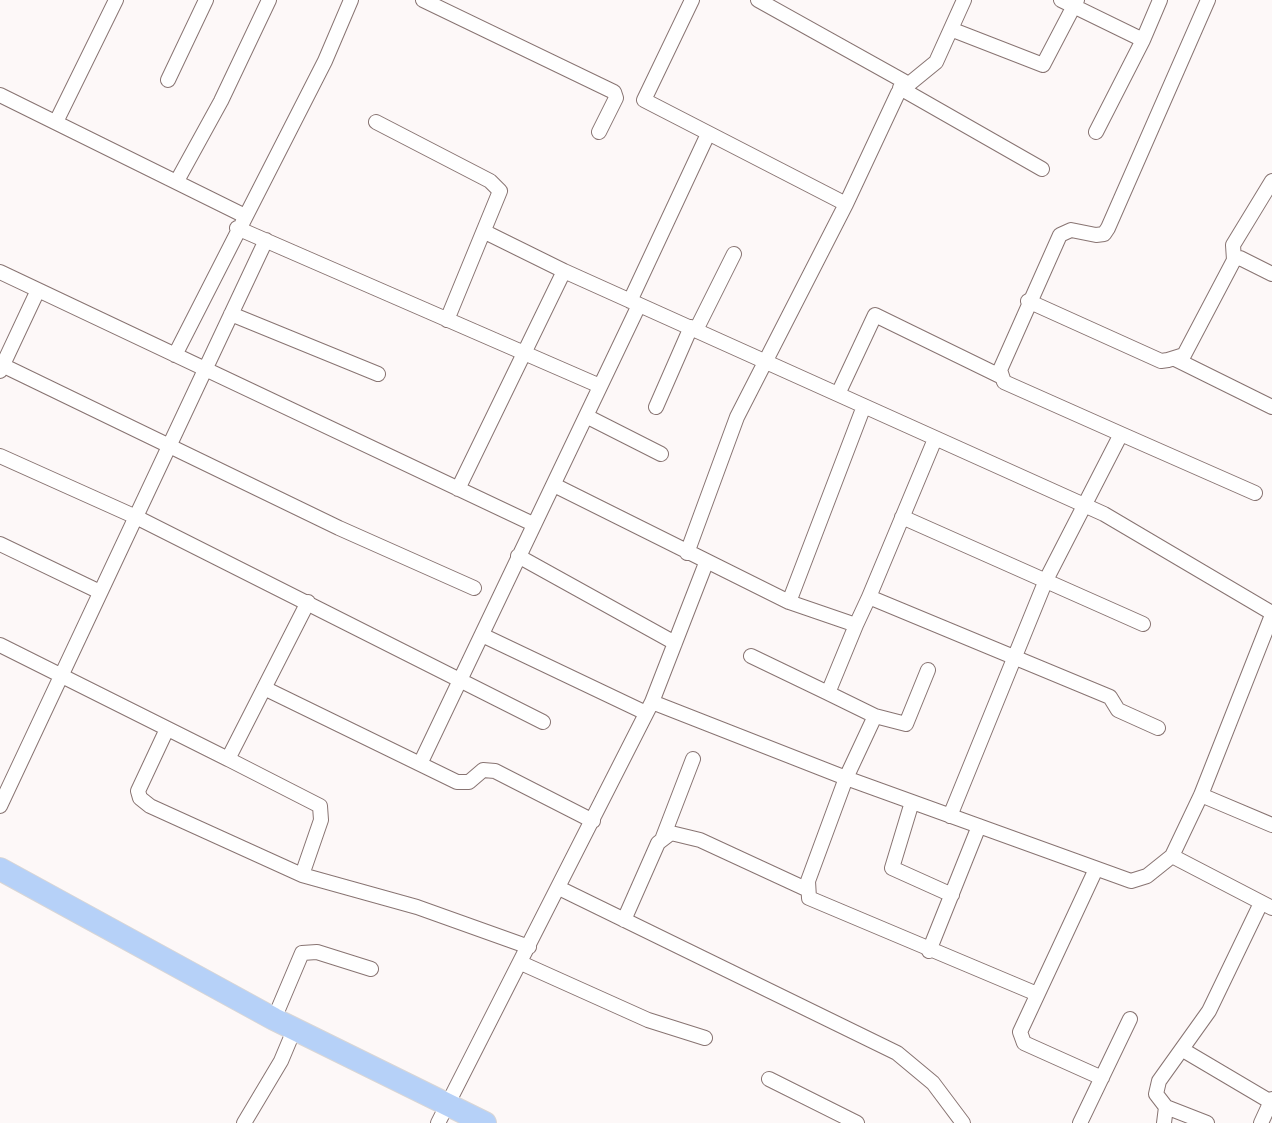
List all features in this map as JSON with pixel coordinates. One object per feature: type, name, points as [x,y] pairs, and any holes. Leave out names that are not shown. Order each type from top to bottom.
[{"type":"main road","points":[[0,869],[443,1114],[485,1123]]},
{"type":"street","points":[[56,122],[116,0]]},
{"type":"street","points":[[168,80],[206,0]]},
{"type":"street","points":[[177,181],[221,101],[269,0]]},
{"type":"street","points":[[175,355],[240,222],[325,61],[351,0]]},
{"type":"street","points":[[423,0],[614,92],[616,98],[599,132]]},
{"type":"street","points":[[692,0],[644,100],[846,204]]},
{"type":"street","points":[[758,0],[1042,169]]},
{"type":"street","points":[[687,553],[737,417],[904,86],[936,62],[964,0]]},
{"type":"street","points":[[1096,132],[1160,0]]},
{"type":"street","points":[[1000,376],[1028,301],[1060,235],[1071,230],[1104,234],[1108,228],[1208,0]]},
{"type":"street","points":[[953,30],[1043,65],[1071,2],[1143,40]]},
{"type":"street","points":[[0,95],[177,181],[266,240],[600,386]]},
{"type":"street","points":[[376,122],[497,186],[500,191],[447,320]]},
{"type":"street","points":[[420,764],[600,386],[708,134]]},
{"type":"street","points":[[1028,301],[1161,361],[1184,355],[1234,260],[1233,245],[1272,181]]},
{"type":"street","points":[[482,635],[649,707],[1124,880],[1139,880],[1172,856],[1201,795],[1272,614],[1084,505],[634,303],[485,232]]},
{"type":"street","points":[[0,806],[58,676],[266,240]]},
{"type":"street","points":[[656,407],[693,328],[734,254]]},
{"type":"street","points":[[1234,260],[1240,258],[1272,274]]},
{"type":"street","points":[[458,489],[564,271]]},
{"type":"street","points":[[0,272],[533,524]]},
{"type":"street","points":[[38,290],[1,367],[474,588]]},
{"type":"street","points":[[231,314],[378,374]]},
{"type":"street","points":[[838,394],[875,315],[1000,376],[1004,382],[1255,493]]},
{"type":"street","points":[[1175,359],[1272,407]]},
{"type":"street","points":[[789,602],[864,406]]},
{"type":"street","points":[[586,416],[661,454]]},
{"type":"street","points":[[950,816],[1046,580],[1121,434]]},
{"type":"street","points":[[828,693],[935,439]]},
{"type":"street","points":[[0,456],[136,517],[543,722]]},
{"type":"street","points":[[554,485],[789,602],[856,625]]},
{"type":"street","points":[[902,517],[1143,624]]},
{"type":"street","points":[[0,544],[100,592]]},
{"type":"street","points":[[518,556],[675,643]]},
{"type":"street","points":[[443,1114],[649,707],[706,563]]},
{"type":"street","points":[[869,597],[1110,697],[1118,710],[1158,728]]},
{"type":"street","points":[[228,759],[308,602]]},
{"type":"street","points":[[0,645],[320,806],[321,820],[302,875]]},
{"type":"street","points":[[751,656],[875,716],[906,724],[928,670]]},
{"type":"street","points":[[264,688],[463,783],[483,770],[495,771],[593,821]]},
{"type":"street","points":[[806,889],[846,778],[875,716]]},
{"type":"street","points":[[167,729],[139,786],[140,798],[150,806],[302,875],[417,907],[529,947]]},
{"type":"street","points":[[624,920],[663,837],[693,759]]},
{"type":"street","points":[[1201,795],[1272,825]]},
{"type":"street","points":[[912,802],[892,868],[952,895]]},
{"type":"street","points":[[929,951],[979,826]]},
{"type":"street","points":[[663,837],[679,833],[700,840],[806,889],[814,903],[1037,994]]},
{"type":"street","points":[[1172,856],[1267,906],[1219,991],[1156,1088],[1156,1094],[1166,1107],[1207,1123]]},
{"type":"street","points":[[1096,869],[1022,1025],[1020,1038],[1024,1043],[1102,1078]]},
{"type":"street","points":[[559,888],[897,1053],[933,1083],[963,1123]]},
{"type":"street","points":[[274,1019],[302,953],[317,952],[371,969]]},
{"type":"street","points":[[521,963],[639,1016],[705,1038]]},
{"type":"street","points":[[1080,1123],[1130,1019]]},
{"type":"street","points":[[246,1122],[281,1061],[294,1030]]},
{"type":"street","points":[[1183,1050],[1271,1100],[1261,1123]]},
{"type":"street","points":[[769,1079],[857,1123]]},
{"type":"street","points":[[1164,1123],[1166,1107]]}]
